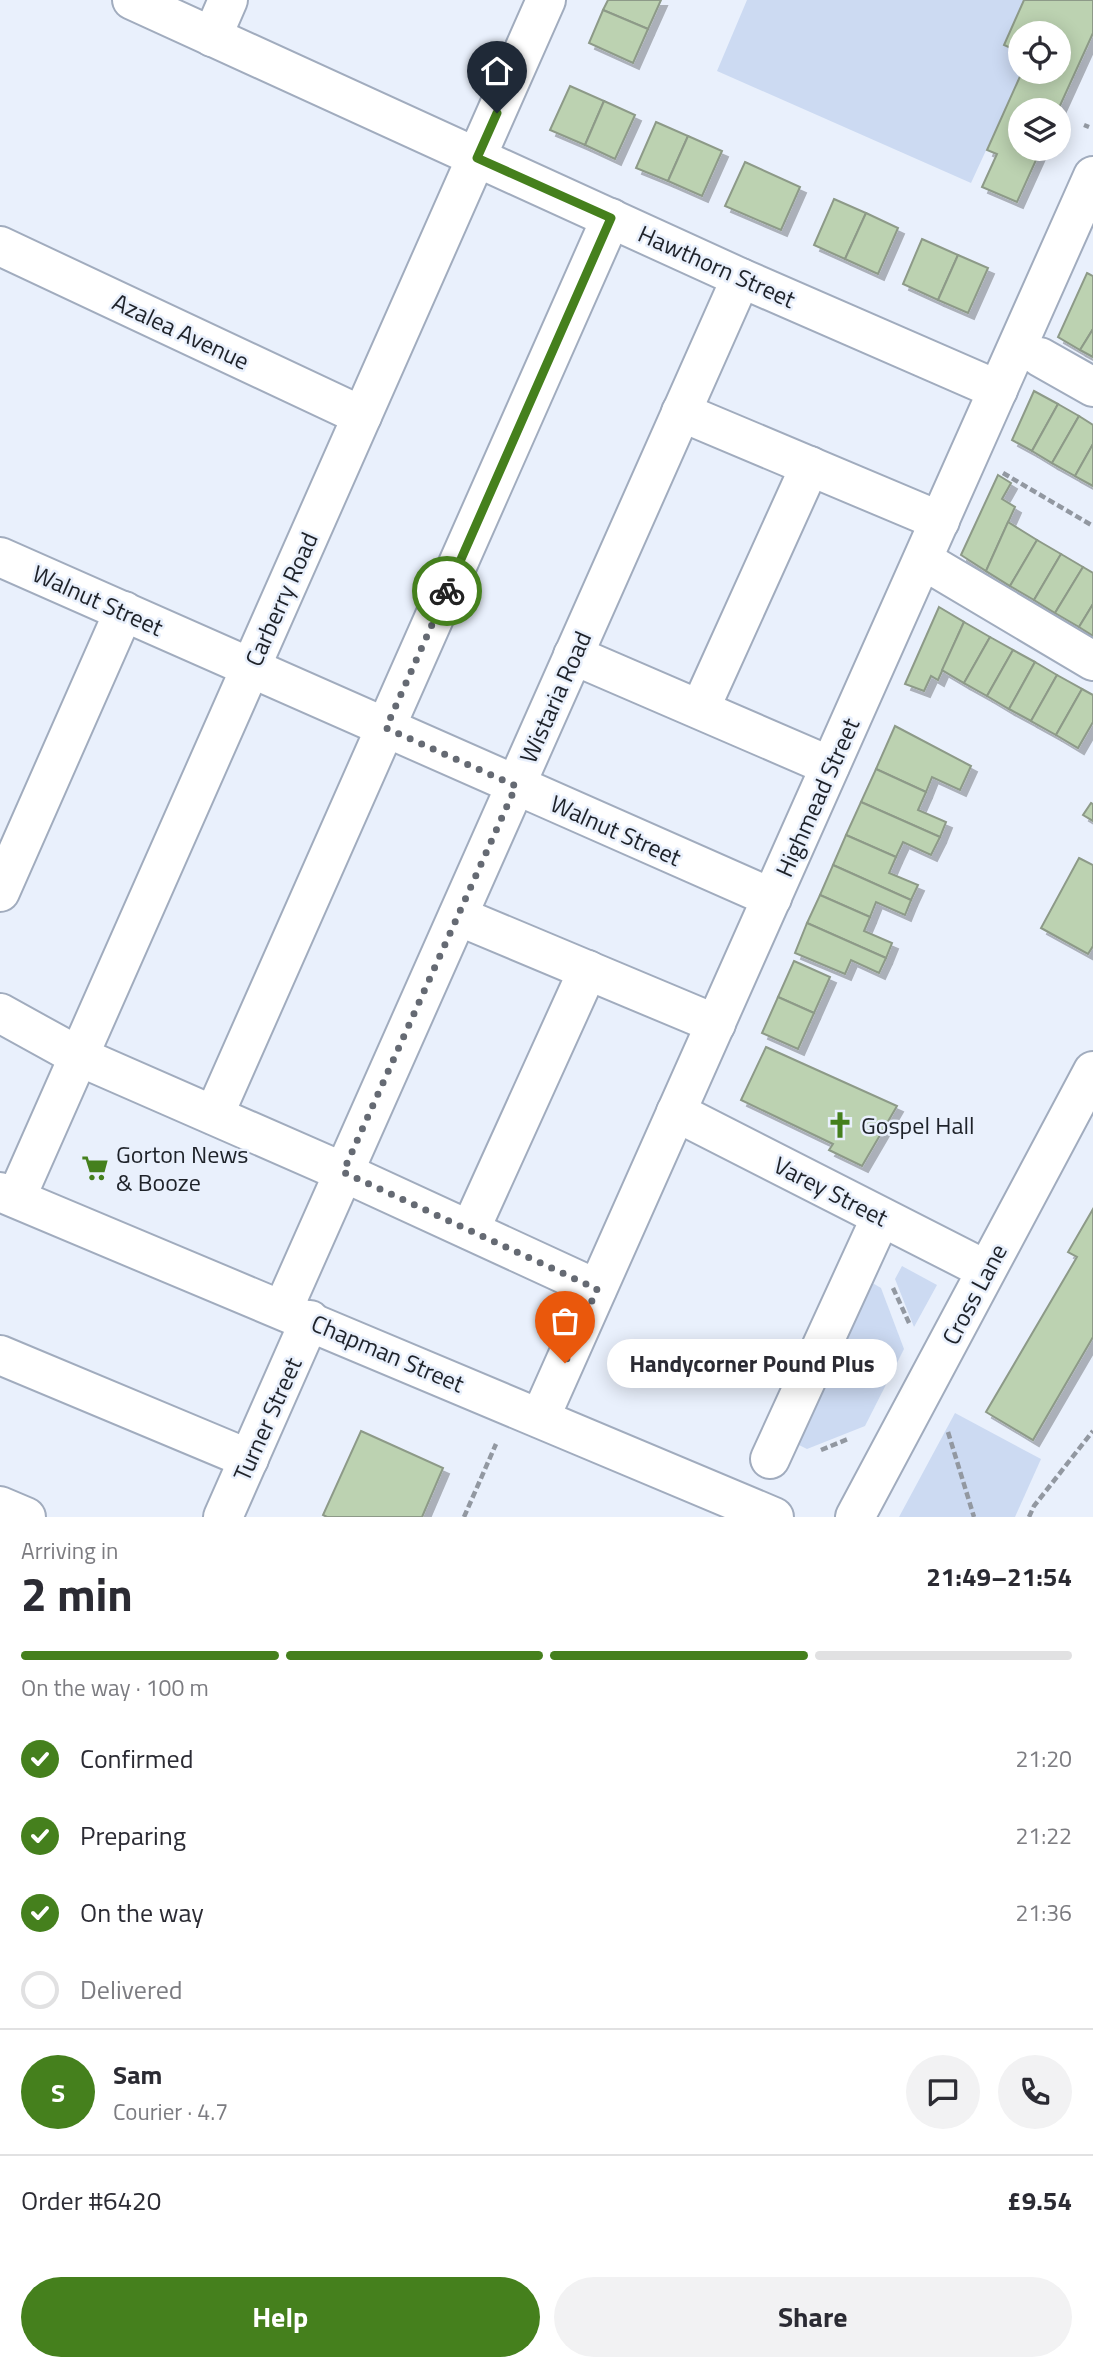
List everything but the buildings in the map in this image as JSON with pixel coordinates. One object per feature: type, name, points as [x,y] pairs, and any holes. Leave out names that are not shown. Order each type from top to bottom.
[{"type":"street","name":"Hawthorn Street","points":[[132,0],[741,278],[998,390]]},
{"type":"street","points":[[212,37],[228,0]]},
{"type":"street","name":"Carberry Road","points":[[8,1195],[78,1056],[546,0]]},
{"type":"street","name":"Highmead Street","points":[[527,1412],[597,1289],[1093,176]]},
{"type":"street","points":[[214,1115],[611,218]]},
{"type":"street","name":"Azalea Avenue","points":[[0,246],[362,416]]},
{"type":"street","name":"Wistaria Road","points":[[297,1315],[343,1172],[741,278]]},
{"type":"street","points":[[1041,357],[1093,387]]},
{"type":"street","points":[[681,412],[940,521]]},
{"type":"street","points":[[700,709],[810,466]]},
{"type":"street","name":"Walnut Street","points":[[0,557],[772,898]]},
{"type":"street","points":[[923,559],[1093,661]]},
{"type":"street","points":[[0,892],[124,611]]},
{"type":"street","points":[[573,655],[831,766]]},
{"type":"street","points":[[458,916],[716,1024]]},
{"type":"street","points":[[470,1230],[588,970]]},
{"type":"street","points":[[0,1013],[78,1056],[343,1172],[597,1289]]},
{"type":"street","name":"Cross Lane","points":[[855,1517],[1093,1070]]},
{"type":"street","name":"Varey Street","points":[[676,1112],[986,1270]]},
{"type":"street","name":"Chapman Street","points":[[8,1195],[774,1517]]},
{"type":"street","points":[[770,1458],[881,1217]]},
{"type":"street","name":"Turner Street","points":[[223,1517],[248,1459],[297,1315]]},
{"type":"street","points":[[0,1355],[248,1459]]},
{"type":"street","points":[[0,1506],[26,1517]]},
{"type":"path","points":[[997,469],[1093,526]]},
{"type":"path","points":[[464,1517],[527,1412]]},
{"type":"path","points":[[946,1424],[974,1517]]},
{"type":"path","points":[[1029,1517],[1034,1506],[1093,1431]]},
{"type":"shaded area","points":[[747,0],[1024,0],[1014,21],[1008,21],[1008,35],[1004,44],[1008,46],[1008,84],[1016,84],[971,183],[717,71]]},
{"type":"shaded area","points":[[902,1266],[937,1285],[914,1327],[895,1279]]},
{"type":"shaded area","points":[[869,1281],[881,1288],[904,1349],[865,1426],[807,1449],[795,1443]]},
{"type":"shaded area","points":[[955,1413],[1041,1459],[1015,1517],[899,1517]]},
{"type":"way so far","points":[[447,591],[386,728],[516,786],[343,1172],[597,1289],[565,1363]]},
{"type":"place","name":"Gospel Hall","points":[[840,1125]]},
{"type":"place","name":"Gorton News & Booze","points":[[95,1168]]},
{"type":"place","name":"Handycorner Pound Plus","points":[[565,1363]]},
{"type":"route","points":[[447,591],[611,218],[477,158],[497,113]]}]
